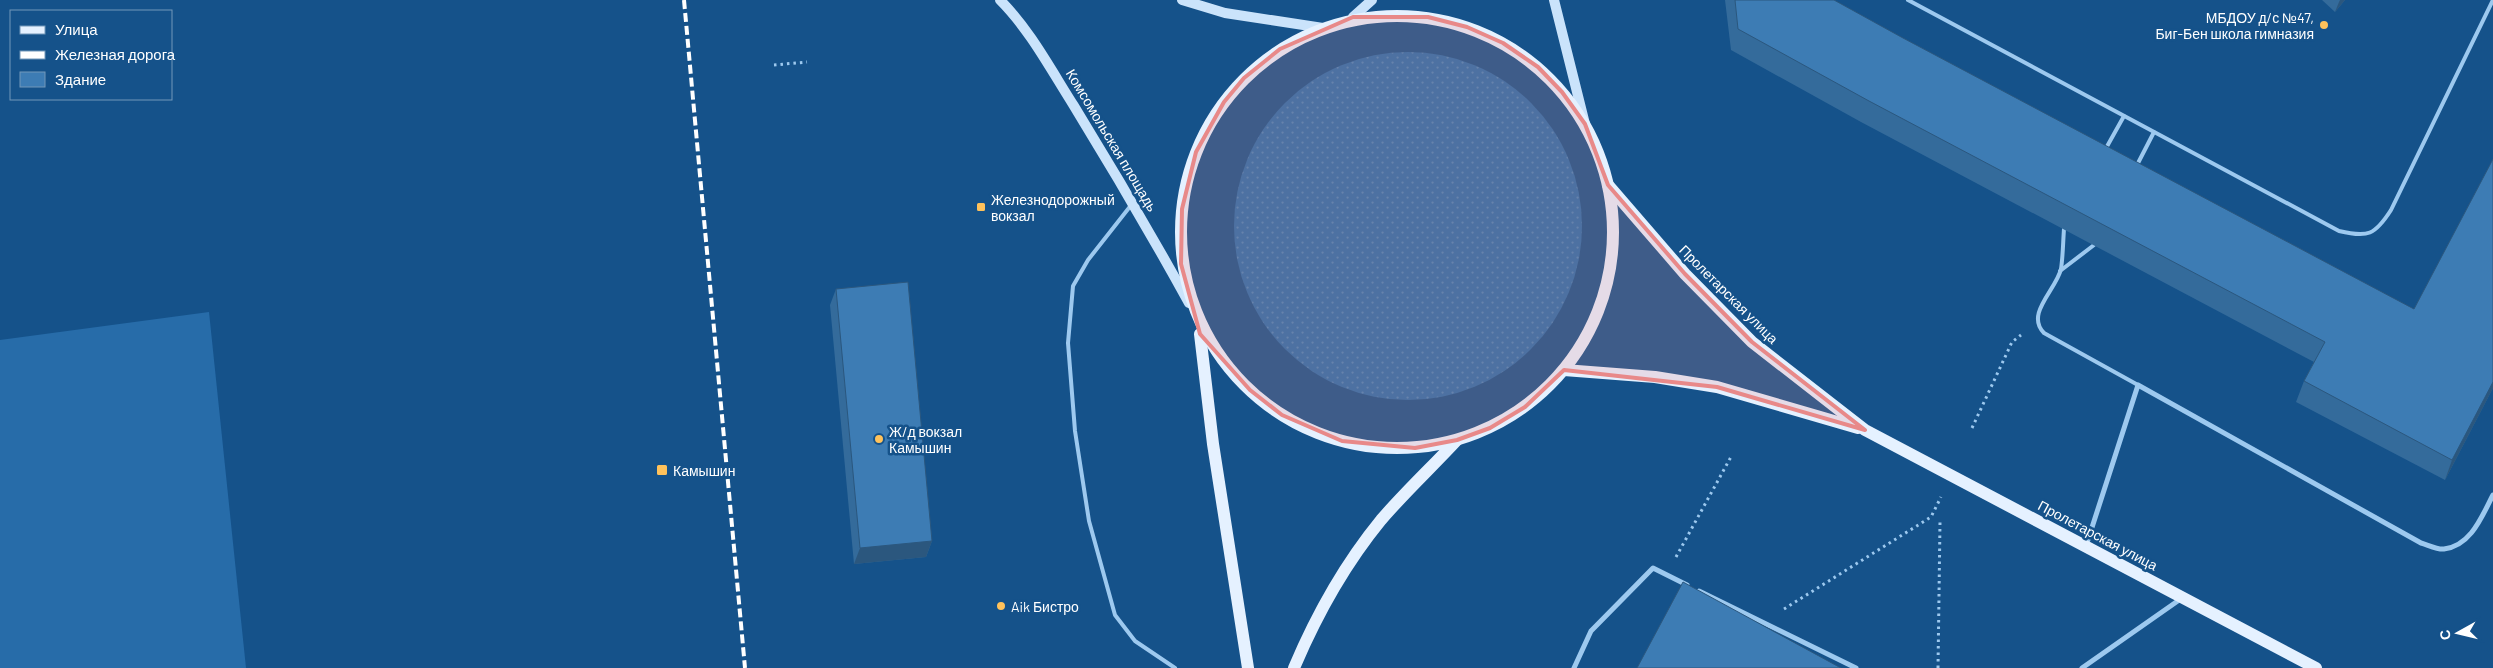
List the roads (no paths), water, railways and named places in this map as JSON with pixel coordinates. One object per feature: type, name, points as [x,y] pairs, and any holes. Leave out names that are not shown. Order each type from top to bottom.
[{"type":"main road","name":"Комсомольская площадь","points":[[1000,0],[1015,15],[1044,58],[1133,202],[1189,303]]},
{"type":"main road","name":"Комсомольская площадь","points":[[1182,0],[1225,13],[1323,28]]},
{"type":"main road","points":[[1353,17],[1372,0]]},
{"type":"main road","points":[[1554,0],[1585,124]]},
{"type":"main road","name":"Комсомольская площадь","points":[[1402,15],[1428,17],[1466,27],[1503,43],[1538,67],[1562,92],[1585,124],[1599,155],[1608,185],[1613,224],[1611,263],[1600,309],[1584,340],[1564,370],[1525,407],[1490,428],[1458,440],[1415,448],[1372,447],[1342,441],[1310,430],[1282,415],[1250,390],[1200,334],[1189,303],[1182,264],[1182,209],[1187,179],[1206,130],[1224,102],[1244,78],[1280,49],[1323,28],[1353,17],[1402,15]]},
{"type":"main road","name":"Пролетарская улица","points":[[1608,185],[1685,274],[1752,342],[1865,430],[2316,668]]},
{"type":"main road","points":[[1200,334],[1213,444],[1248,668]]},
{"type":"main road","name":"Пролетарская улица","points":[[1564,370],[1655,377],[1717,387],[1865,430]]},
{"type":"main road","points":[[1294,668],[1306,638],[1340,579],[1381,521],[1458,440]]},
{"type":"street","points":[[2086,546],[2138,385],[2421,543],[2443,550],[2462,543],[2478,524],[2493,495]]},
{"type":"street","points":[[1574,668],[1591,631],[1653,568],[1856,668]]},
{"type":"street","points":[[2082,668],[2184,597]]},
{"type":"lane","points":[[1908,0],[2339,231],[2360,236],[2378,229],[2391,210],[2493,0]]},
{"type":"lane","points":[[2102,158],[2124,116]]},
{"type":"lane","points":[[2132,174],[2154,132]]},
{"type":"lane","points":[[1133,202],[1088,260],[1073,286],[1068,342],[1075,431],[1089,521],[1116,614],[1135,641],[1175,668]]},
{"type":"lane","points":[[2064,229],[2060,271],[2036,321],[2044,333],[2138,385]]},
{"type":"lane","points":[[2060,271],[2094,245]]},
{"type":"railway","points":[[684,0],[745,668]]},
{"type":"place","name":"МБДОУ д/с №47, Биг-Бен школа гимназия","points":[[2324,25]]},
{"type":"place","name":"Железнодорожный вокзал","points":[[981,207]]},
{"type":"place","name":"Ж/д вокзал Камышин","points":[[879,439]]},
{"type":"place","name":"Камышин","points":[[662,470]]},
{"type":"place","name":"Aik Бистро","points":[[1001,606]]}]
